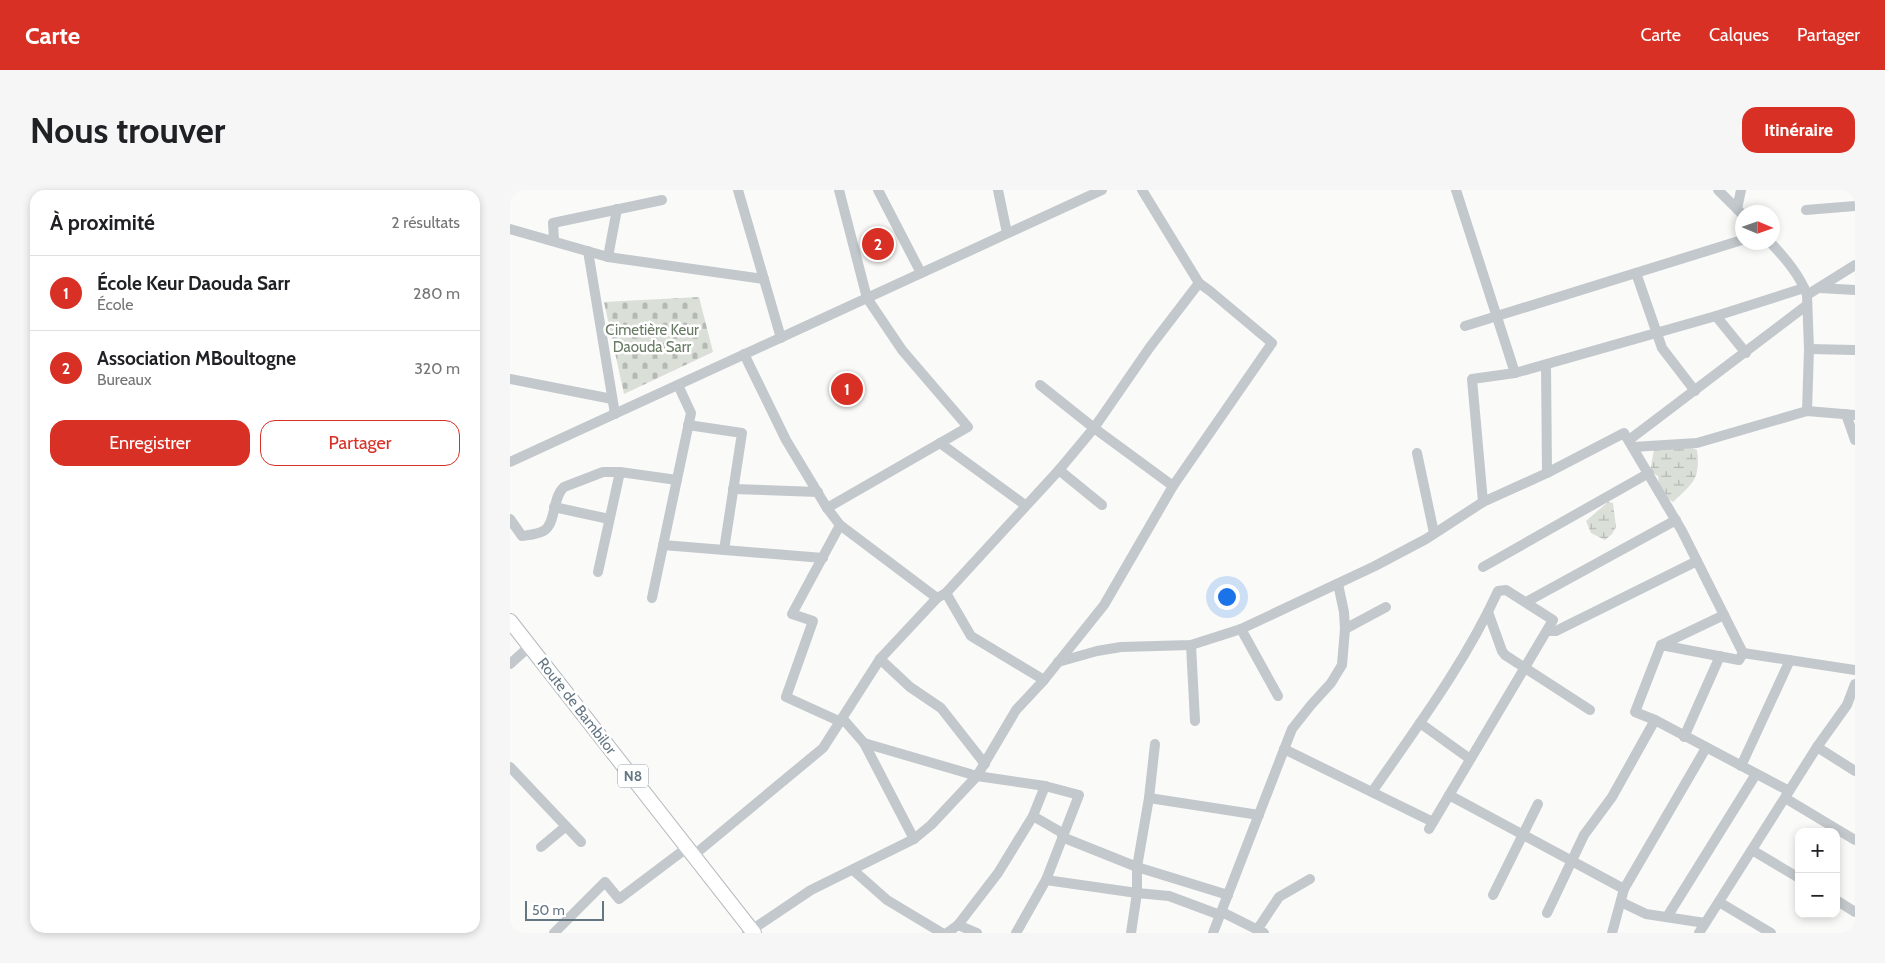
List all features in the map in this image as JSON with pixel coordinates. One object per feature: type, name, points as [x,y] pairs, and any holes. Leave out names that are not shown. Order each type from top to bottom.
[{"type":"main road","name":"Route de Bambilor","points":[[510,620],[691,851],[751,932]]},
{"type":"street","points":[[738,190],[781,338]]},
{"type":"street","points":[[827,508],[968,427],[902,350],[867,298],[839,190]]},
{"type":"street","points":[[878,190],[921,273]]},
{"type":"street","points":[[998,190],[1007,233]]},
{"type":"street","points":[[510,462],[1102,190]]},
{"type":"street","points":[[751,932],[812,890],[914,838],[931,825],[977,776],[1016,710],[1044,680],[1104,605],[1173,486],[1272,343],[1199,284],[1142,190]]},
{"type":"street","points":[[1456,190],[1515,373]]},
{"type":"street","points":[[1718,190],[1735,207]]},
{"type":"street","points":[[1740,205],[1741,190]]},
{"type":"street","points":[[554,240],[553,223],[662,200]]},
{"type":"street","points":[[1806,210],[1855,206]]},
{"type":"street","points":[[608,257],[617,209]]},
{"type":"street","points":[[510,229],[554,240],[608,257],[764,279]]},
{"type":"street","points":[[1464,326],[1735,242]]},
{"type":"street","points":[[1777,250],[1783,256],[1806,296],[1809,349],[1807,411]]},
{"type":"street","points":[[588,251],[615,414]]},
{"type":"street","points":[[1631,444],[1746,352],[1806,296],[1855,265]]},
{"type":"street","points":[[1636,273],[1662,348],[1695,391]]},
{"type":"street","points":[[554,933],[605,882],[619,899],[691,851],[823,748],[880,659],[1059,470],[1094,428],[1150,347],[1199,284]]},
{"type":"street","points":[[1818,288],[1855,290]]},
{"type":"street","points":[[1483,502],[1472,379],[1515,373],[1716,316],[1806,296]]},
{"type":"street","points":[[1716,316],[1746,352]]},
{"type":"street","points":[[1809,349],[1855,350]]},
{"type":"street","points":[[744,354],[786,440],[827,508],[840,525],[941,595],[971,636],[1044,680]]},
{"type":"street","points":[[1546,365],[1547,473]]},
{"type":"street","points":[[510,379],[612,399]]},
{"type":"street","points":[[652,598],[691,413],[678,385]]},
{"type":"street","points":[[1040,385],[1094,428],[1173,486]]},
{"type":"street","points":[[1631,444],[1697,443],[1807,411],[1851,414],[1855,440]]},
{"type":"street","points":[[688,425],[742,433],[724,550]]},
{"type":"street","points":[[1058,662],[1096,650],[1121,647],[1191,645],[1241,629],[1375,566],[1434,534],[1483,502],[1547,473],[1624,433],[1676,520],[1743,654]]},
{"type":"street","points":[[940,443],[1025,505]]},
{"type":"street","points":[[1418,453],[1434,534]]},
{"type":"street","points":[[1059,470],[1102,505]]},
{"type":"street","points":[[510,519],[522,536],[543,532],[549,525],[557,496],[564,487],[603,472],[620,472],[677,480]]},
{"type":"street","points":[[598,572],[620,472]]},
{"type":"street","points":[[1483,567],[1648,473]]},
{"type":"street","points":[[733,489],[818,492]]},
{"type":"street","points":[[554,507],[609,519]]},
{"type":"street","points":[[1526,602],[1676,520]]},
{"type":"street","points":[[840,525],[792,614],[813,621],[786,697],[842,720],[864,743],[914,838]]},
{"type":"street","points":[[664,545],[823,558]]},
{"type":"street","points":[[1547,631],[1556,631],[1697,561]]},
{"type":"street","points":[[1214,933],[1292,729],[1331,683],[1342,665],[1345,629],[1344,612],[1338,584]]},
{"type":"street","points":[[1284,749],[1372,792],[1431,825],[1554,620],[1526,602],[1502,590],[1498,591],[1445,686],[1372,792]]},
{"type":"street","points":[[1345,629],[1386,607]]},
{"type":"street","points":[[1488,612],[1502,651],[1590,710]]},
{"type":"street","points":[[1724,615],[1661,645],[1635,712],[1655,720],[1756,774],[1855,840]]},
{"type":"street","points":[[1241,629],[1278,696]]},
{"type":"street","points":[[1191,645],[1195,721]]},
{"type":"street","points":[[1661,645],[1740,660],[1743,654]]},
{"type":"street","points":[[510,664],[530,646]]},
{"type":"street","points":[[1743,654],[1855,670]]},
{"type":"street","points":[[1684,737],[1720,656]]},
{"type":"street","points":[[880,659],[910,687],[941,708],[985,764]]},
{"type":"street","points":[[1741,766],[1790,660]]},
{"type":"street","points":[[1699,933],[1817,747],[1851,706],[1855,684]]},
{"type":"street","points":[[1547,913],[1584,835],[1612,797],[1655,720]]},
{"type":"street","points":[[1420,723],[1470,759]]},
{"type":"street","points":[[864,743],[977,776],[1045,786],[1080,795],[1046,880],[1016,933]]},
{"type":"street","points":[[1131,933],[1137,893],[1137,867],[1149,798],[1155,744]]},
{"type":"street","points":[[1817,747],[1855,771]]},
{"type":"street","points":[[1612,933],[1624,889],[1706,748]]},
{"type":"street","points":[[510,767],[581,842]]},
{"type":"street","points":[[1667,917],[1756,774]]},
{"type":"street","points":[[947,933],[958,924],[998,873],[1033,816],[1045,786]]},
{"type":"street","points":[[1449,795],[1624,889]]},
{"type":"street","points":[[1149,798],[1259,815]]},
{"type":"street","points":[[1493,895],[1538,804]]},
{"type":"street","points":[[1033,816],[1063,836],[1137,867],[1228,895]]},
{"type":"street","points":[[541,847],[565,827]]},
{"type":"street","points":[[1752,850],[1795,876]]},
{"type":"street","points":[[853,870],[877,893],[942,933]]},
{"type":"street","points":[[1046,880],[1169,896],[1221,913],[1260,931],[1279,896],[1310,880]]},
{"type":"street","points":[[1621,902],[1646,914],[1705,923]]},
{"type":"street","points":[[1719,902],[1771,933]]},
{"type":"street","points":[[1840,903],[1855,912]]},
{"type":"street","points":[[958,924],[978,933]]},
{"type":"green space","name":"Cimetière Keur Daouda Sarr","points":[[699,297],[713,352],[624,394],[604,302]]},
{"type":"green space","points":[[1687,446],[1697,450],[1698,468],[1694,480],[1673,502],[1660,493],[1658,476],[1650,472],[1654,449]]},
{"type":"green space","points":[[1608,502],[1613,503],[1616,527],[1605,540],[1591,533],[1586,521]]},
{"type":"place","name":"Association MBoultogne","points":[[878,244]]},
{"type":"place","name":"École Keur Daouda Sarr","points":[[847,389]]}]
